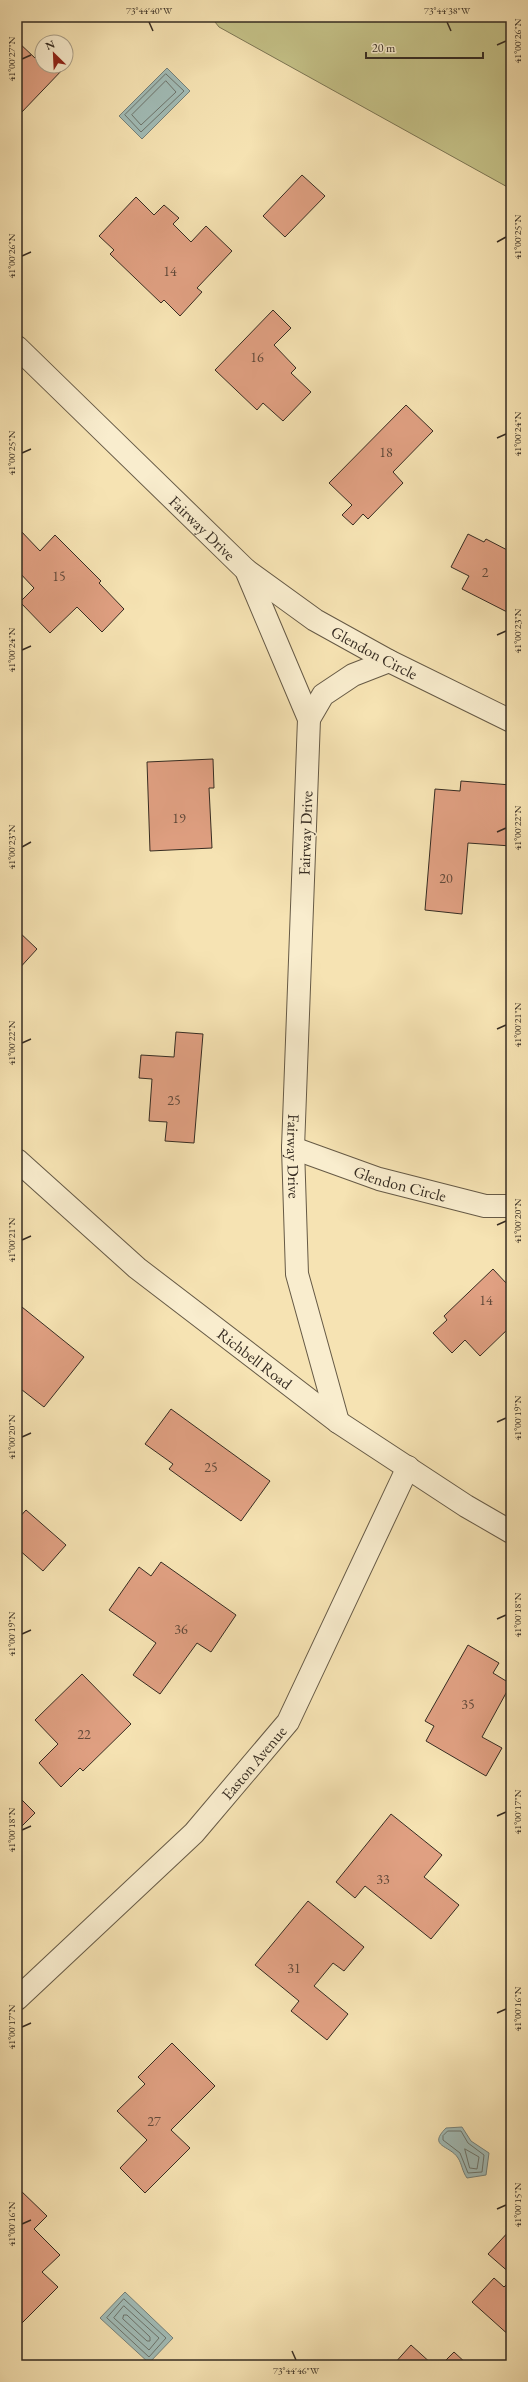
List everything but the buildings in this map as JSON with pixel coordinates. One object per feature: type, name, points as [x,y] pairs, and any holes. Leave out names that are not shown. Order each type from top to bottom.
[{"type":"street","name":"Fairway Drive","points":[[17,347],[246,570],[309,718],[293,1148],[297,1274],[338,1422]]},
{"type":"street","name":"Glendon Circle","points":[[246,570],[315,620],[389,661],[511,721]]},
{"type":"street","points":[[309,718],[323,695],[353,675],[389,661]]},
{"type":"street","name":"Glendon Circle","points":[[293,1148],[379,1179],[485,1206],[511,1206]]},
{"type":"street","name":"Richbell Road","points":[[17,1160],[137,1268],[338,1422],[466,1506],[511,1532]]},
{"type":"street","name":"Easton Avenue","points":[[17,1999],[194,1833],[288,1722],[408,1468]]},
{"type":"shaded area","points":[[211,17],[511,17],[511,189],[219,27]]},
{"type":"water","points":[[167,68],[190,91],[142,139],[119,116]]},
{"type":"water","points":[[462,2127],[471,2141],[489,2153],[486,2175],[467,2178],[458,2158],[439,2142],[441,2134],[446,2128]]},
{"type":"water","points":[[125,2292],[173,2338],[149,2363],[100,2318]]}]
